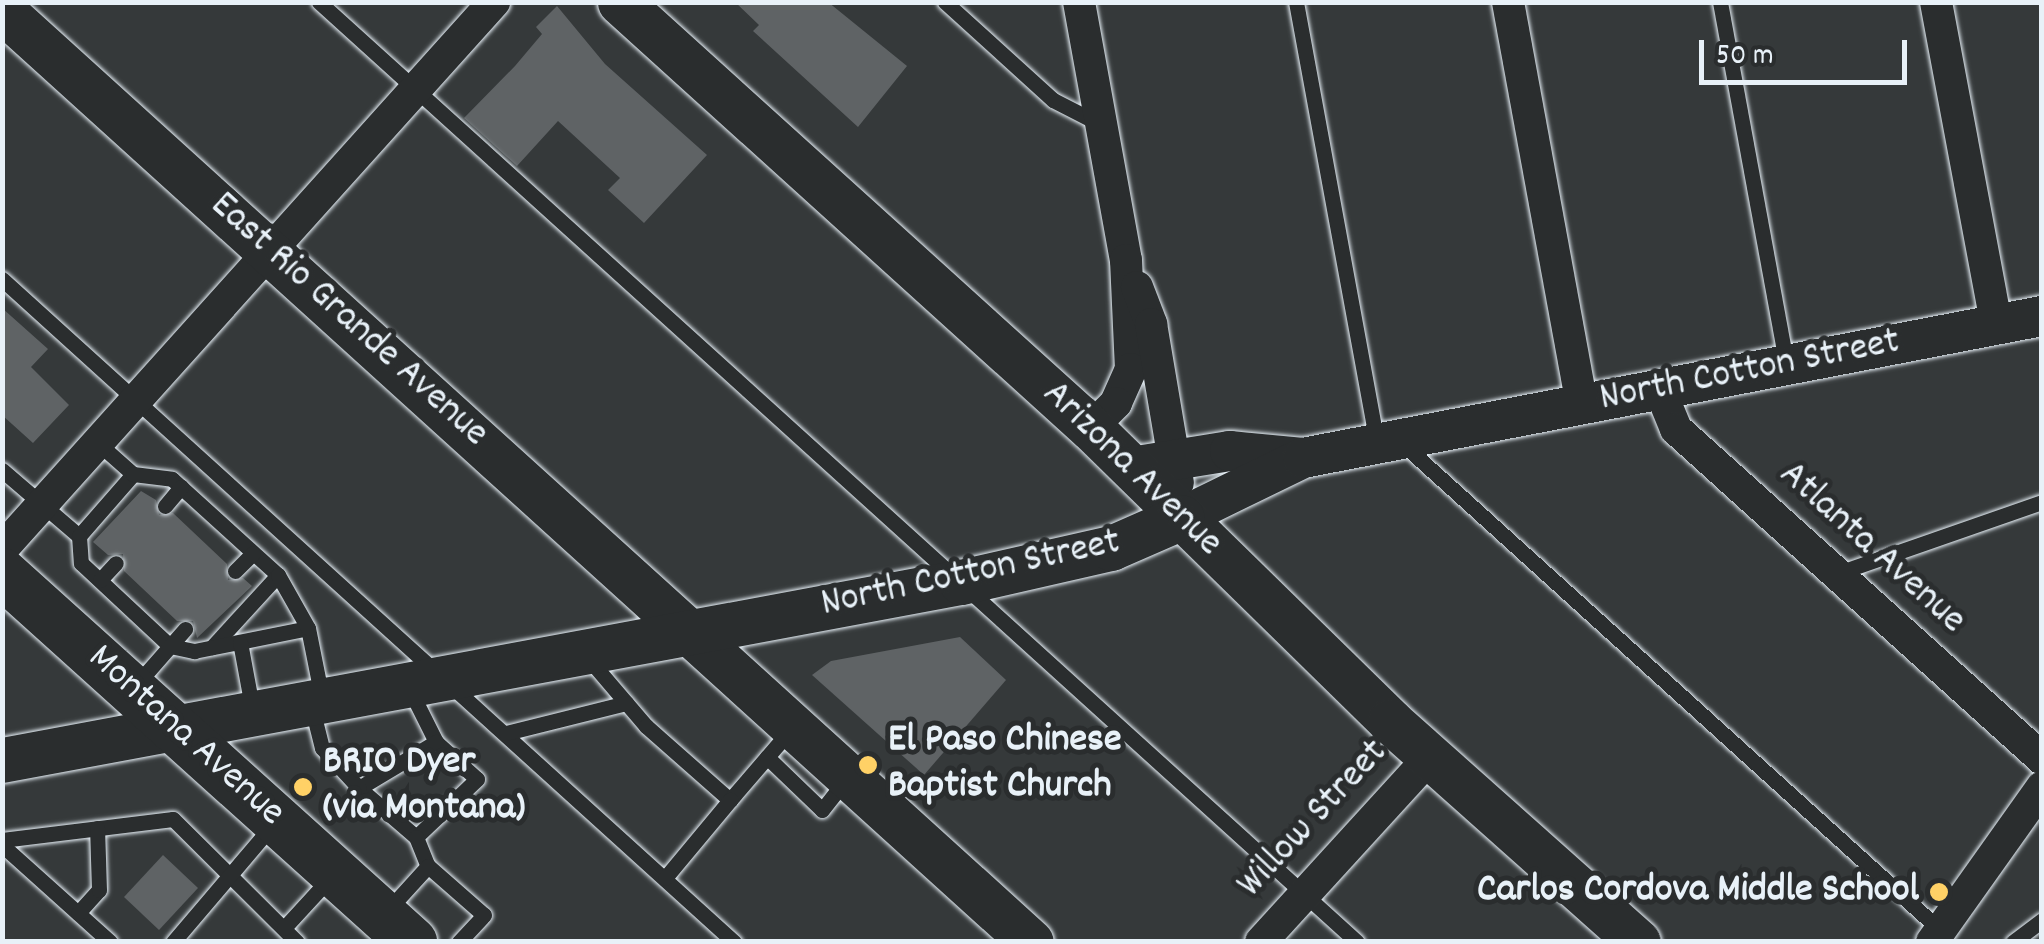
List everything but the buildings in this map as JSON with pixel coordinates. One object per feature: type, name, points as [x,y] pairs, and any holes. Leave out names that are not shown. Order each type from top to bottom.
[{"type":"main road","name":"Arizona Avenue","points":[[620,2],[1090,428],[1431,756],[1638,942]]},
{"type":"main road","name":"East Rio Grande Avenue","points":[[2,10],[694,633],[780,741],[849,776],[1031,942]]},
{"type":"main road","name":"North Cotton Street","points":[[2,760],[962,582],[1111,548],[1182,516]]},
{"type":"main road","name":"Montana Avenue","points":[[2,572],[398,928]]},
{"type":"street","points":[[2,549],[494,2]]},
{"type":"street","points":[[1080,2],[1126,260],[1131,369],[1116,403],[1090,428]]},
{"type":"street","points":[[1508,2],[1582,404]]},
{"type":"street","points":[[1936,2],[1996,324]]},
{"type":"street","points":[[1126,260],[1151,324],[1182,516]]},
{"type":"street","name":"North Cotton Street","points":[[1182,516],[1303,458],[2042,316]]},
{"type":"street","name":"Atlanta Avenue","points":[[1660,390],[1676,428],[2042,759]]},
{"type":"street","points":[[1130,467],[1230,451],[1303,458]]},
{"type":"street","name":"Willow Street","points":[[1261,942],[1431,756]]},
{"type":"street","points":[[1936,936],[2042,787]]},
{"type":"lane","points":[[319,2],[1357,942]]},
{"type":"lane","points":[[945,2],[1053,100],[1102,125]]},
{"type":"lane","points":[[1296,2],[1388,442],[1936,936]]},
{"type":"lane","points":[[1720,2],[1787,365]]},
{"type":"lane","points":[[2,279],[137,400],[428,683],[506,733],[734,942]]},
{"type":"lane","points":[[98,443],[133,474]]},
{"type":"lane","points":[[2,470],[79,536]]},
{"type":"lane","points":[[308,628],[212,647],[170,646],[81,563],[79,536],[133,474],[154,472],[182,488],[278,575],[308,628],[322,748],[359,788],[416,838],[428,866],[484,915],[460,942]]},
{"type":"lane","points":[[165,506],[182,488]]},
{"type":"lane","points":[[1834,574],[2042,502]]},
{"type":"lane","points":[[235,571],[253,553]]},
{"type":"lane","points":[[100,580],[116,562]]},
{"type":"lane","points":[[212,647],[278,575]]},
{"type":"lane","points":[[132,689],[185,628]]},
{"type":"lane","points":[[240,642],[254,716]]},
{"type":"lane","points":[[584,654],[626,702],[730,800]]},
{"type":"lane","points":[[416,838],[477,780],[436,742],[428,683]]},
{"type":"lane","points":[[506,733],[626,702]]},
{"type":"lane","points":[[665,878],[780,741]]},
{"type":"lane","points":[[359,788],[436,742]]},
{"type":"lane","points":[[2,843],[173,819],[297,942]]},
{"type":"lane","points":[[173,942],[277,820]]},
{"type":"lane","points":[[78,913],[99,890],[97,828]]},
{"type":"lane","points":[[2,843],[110,942]]},
{"type":"lane","points":[[398,928],[428,866]]},
{"type":"lane","points":[[284,928],[335,872]]},
{"type":"lane","points":[[2012,942],[2042,920]]},
{"type":"place","name":"El Paso Chinese Baptist Church","points":[[868,765]]},
{"type":"place","name":"BRIO Dyer (via Montana)","points":[[303,787]]},
{"type":"place","name":"Carlos Cordova Middle School","points":[[1939,892]]}]
